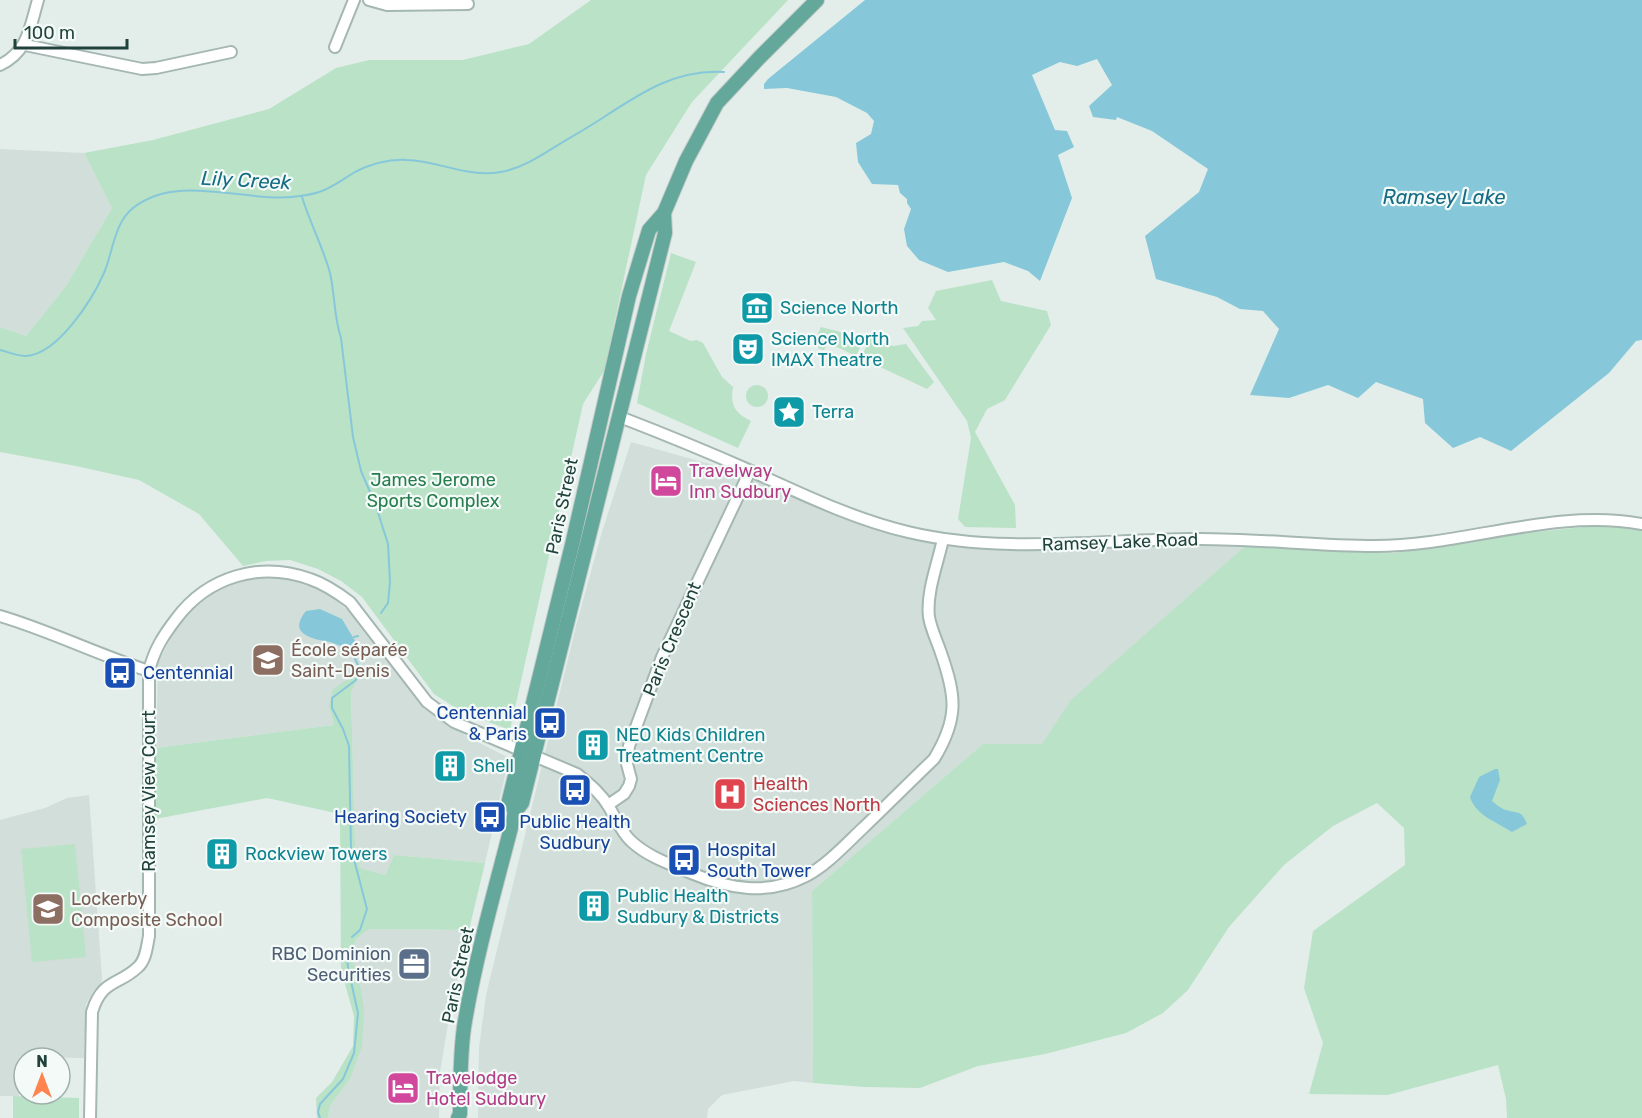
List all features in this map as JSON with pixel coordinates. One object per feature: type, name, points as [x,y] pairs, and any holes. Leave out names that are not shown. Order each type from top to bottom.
[{"type":"main road","name":"Paris Street","points":[[460,1117],[464,1026],[515,812],[522,803],[528,752],[572,545],[635,273],[649,230],[664,213],[686,160],[717,103],[816,0]]},
{"type":"main road","name":"Paris Street","points":[[528,752],[620,417],[665,233],[664,213]]},
{"type":"main road","points":[[620,417],[616,411],[615,398],[641,280],[649,230]]},
{"type":"main road","points":[[597,430],[604,421],[612,417],[620,417]]},
{"type":"street","points":[[0,65],[7,62],[25,45],[38,0]]},
{"type":"street","points":[[335,47],[354,0]]},
{"type":"street","points":[[369,0],[387,5],[468,4]]},
{"type":"street","points":[[25,45],[142,69],[231,52]]},
{"type":"street","name":"Ramsey Lake Road","points":[[620,417],[858,518],[907,532],[943,539],[1029,545],[1192,539],[1376,546],[1571,521],[1614,521],[1642,524]]},
{"type":"street","name":"Paris Crescent","points":[[608,805],[624,794],[629,786],[631,779],[627,764],[629,746],[662,657],[750,471]]},
{"type":"street","points":[[0,616],[149,671],[159,641],[185,606],[222,580],[266,570],[312,579],[350,602],[427,702],[454,722],[577,774],[595,788],[629,840],[658,859],[712,882],[730,887],[762,888],[806,876],[827,861],[934,759],[948,733],[954,715],[953,699],[929,616],[931,594],[943,539]]},
{"type":"street","name":"Ramsey View Court","points":[[90,1118],[92,1014],[96,997],[139,967],[146,953],[149,936],[149,671]]},
{"type":"shaded area","points":[[0,149],[84,153],[112,208],[66,286],[26,336],[0,327]]},
{"type":"shaded area","name":"Health Sciences North","points":[[631,442],[742,473],[857,521],[1029,547],[1245,546],[1072,700],[1042,745],[983,744],[812,891],[813,1083],[794,1081],[722,1095],[708,1109],[707,1118],[478,1118],[479,1048],[486,995],[576,626],[601,535]]},
{"type":"shaded area","points":[[264,576],[286,578],[308,584],[330,596],[349,611],[424,707],[468,737],[509,758],[485,863],[394,855],[385,875],[360,868],[355,844],[351,691],[361,671],[329,707],[334,725],[156,748],[158,663],[175,630],[189,612],[221,587]]},
{"type":"shaded area","name":"Lockerby Composite School","points":[[89,795],[101,985],[94,990],[86,1004],[84,1058],[72,1058],[72,1046],[12,1046],[12,1096],[0,1096],[0,820],[45,808],[67,798]]},
{"type":"shaded area","points":[[369,929],[469,930],[452,1000],[440,1072],[439,1118],[328,1118],[330,1106],[350,1079],[359,979],[351,957],[356,939]]},
{"type":"green space","name":"James Jerome Sports Complex","points":[[591,0],[788,0],[692,102],[646,175],[604,371],[583,404],[510,730],[462,712],[434,694],[362,597],[341,581],[318,569],[290,560],[266,561],[243,566],[199,514],[139,480],[0,452],[0,327],[26,336],[66,286],[112,208],[84,153],[153,140],[269,109],[336,68],[369,60],[463,60],[529,44]]},
{"type":"green space","points":[[671,253],[696,262],[669,331],[691,341],[697,340],[703,343],[722,377],[733,387],[734,407],[751,421],[738,448],[637,403],[646,354]]},
{"type":"green space","points":[[992,280],[1001,301],[1047,311],[1051,325],[1005,400],[987,409],[975,432],[1015,505],[1016,528],[965,527],[958,519],[971,438],[967,421],[903,328],[918,326],[922,321],[936,320],[928,308],[936,291]]},
{"type":"green space","points":[[821,327],[865,337],[856,356],[828,343],[824,350],[819,349],[815,340]]},
{"type":"green space","points":[[870,338],[893,346],[906,344],[934,382],[927,389],[861,358]]},
{"type":"green space","points":[[757,385],[765,388],[768,396],[765,404],[757,407],[749,404],[746,396],[749,388]]},
{"type":"green space","points":[[1603,525],[1642,529],[1642,1118],[1507,1118],[1506,1099],[1498,1065],[1388,1095],[1309,1094],[1323,1043],[1304,988],[1313,931],[1405,865],[1404,828],[1377,803],[1333,826],[1284,865],[1229,927],[1188,990],[1163,1013],[1126,1033],[1045,1054],[978,1066],[920,1088],[813,1083],[812,891],[983,744],[1042,744],[1071,700],[1245,546],[1394,553],[1526,533]]},
{"type":"green space","points":[[362,670],[351,692],[355,844],[360,868],[385,875],[394,855],[485,863],[469,930],[369,929],[356,939],[351,957],[359,979],[364,1010],[362,1046],[350,1079],[330,1106],[328,1118],[317,1118],[316,1098],[332,1082],[353,1046],[354,1016],[341,970],[340,814],[267,798],[155,819],[156,748],[334,725],[329,707],[333,689]]},
{"type":"green space","points":[[75,844],[86,957],[32,962],[21,849]]},
{"type":"green space","points":[[72,1098],[79,1098],[79,1118],[13,1118],[13,1106],[72,1106]]},
{"type":"water","name":"Ramsey Lake","points":[[865,0],[1642,0],[1642,340],[1636,341],[1609,373],[1511,451],[1480,437],[1453,448],[1425,423],[1423,399],[1376,382],[1358,398],[1328,385],[1289,398],[1250,395],[1279,329],[1263,311],[1240,309],[1217,297],[1156,279],[1145,236],[1199,192],[1208,169],[1152,131],[1117,117],[1116,120],[1093,117],[1089,106],[1112,85],[1097,59],[1077,66],[1060,62],[1032,75],[1055,130],[1067,131],[1074,147],[1058,155],[1072,198],[1040,281],[1028,271],[1004,262],[948,272],[919,260],[907,246],[904,229],[911,209],[907,199],[900,193],[898,185],[872,184],[858,162],[856,143],[871,134],[874,121],[867,113],[836,97],[787,88],[764,89],[764,84],[768,79]]},
{"type":"water","points":[[320,609],[342,619],[357,644],[346,648],[304,634],[299,625],[306,611]]},
{"type":"water","points":[[1498,769],[1500,780],[1492,801],[1504,809],[1521,814],[1527,824],[1512,832],[1482,814],[1470,797],[1479,777]]},
{"type":"waterway","name":"Lily Creek","points":[[0,350],[26,356],[38,353],[62,336],[82,311],[99,284],[118,230],[127,214],[150,198],[170,192],[190,190],[273,197],[306,195],[328,188],[367,167],[394,160],[419,161],[477,173],[501,172],[537,158],[632,99],[661,84],[691,74],[724,72]]},
{"type":"waterway","points":[[302,197],[330,273],[341,338],[353,437],[361,471],[376,506],[388,544],[390,582],[388,603],[381,613]]},
{"type":"waterway","points":[[354,637],[358,636]]},
{"type":"waterway","points":[[350,648],[359,667],[356,680],[332,698],[332,708],[349,746],[351,848],[367,909],[360,930],[352,937]]},
{"type":"waterway","points":[[320,1118],[318,1112],[320,1104],[343,1079],[354,1053],[358,1013],[347,954]]},
{"type":"place","name":"Science North","points":[[757,308]]},
{"type":"place","name":"Science North IMAX Theatre","points":[[748,349]]},
{"type":"place","name":"Terra","points":[[789,412]]},
{"type":"place","name":"Travelway Inn Sudbury","points":[[666,481]]},
{"type":"place","name":"École séparée Saint-Denis","points":[[268,660]]},
{"type":"place","name":"Centennial","points":[[120,673]]},
{"type":"place","name":"Centennial & Paris","points":[[550,723]]},
{"type":"place","name":"NEO Kids Children Treatment Centre","points":[[593,745]]},
{"type":"place","name":"Shell","points":[[450,766]]},
{"type":"place","name":"Public Health Sudbury","points":[[575,790]]},
{"type":"place","name":"Health Sciences North","points":[[730,794]]},
{"type":"place","name":"Hearing Society","points":[[490,817]]},
{"type":"place","name":"Rockview Towers","points":[[222,854]]},
{"type":"place","name":"Hospital South Tower","points":[[684,860]]},
{"type":"place","name":"Public Health Sudbury & Districts","points":[[594,906]]},
{"type":"place","name":"Lockerby Composite School","points":[[48,909]]},
{"type":"place","name":"RBC Dominion Securities","points":[[414,964]]},
{"type":"place","name":"Travelodge Hotel Sudbury","points":[[403,1088]]}]
